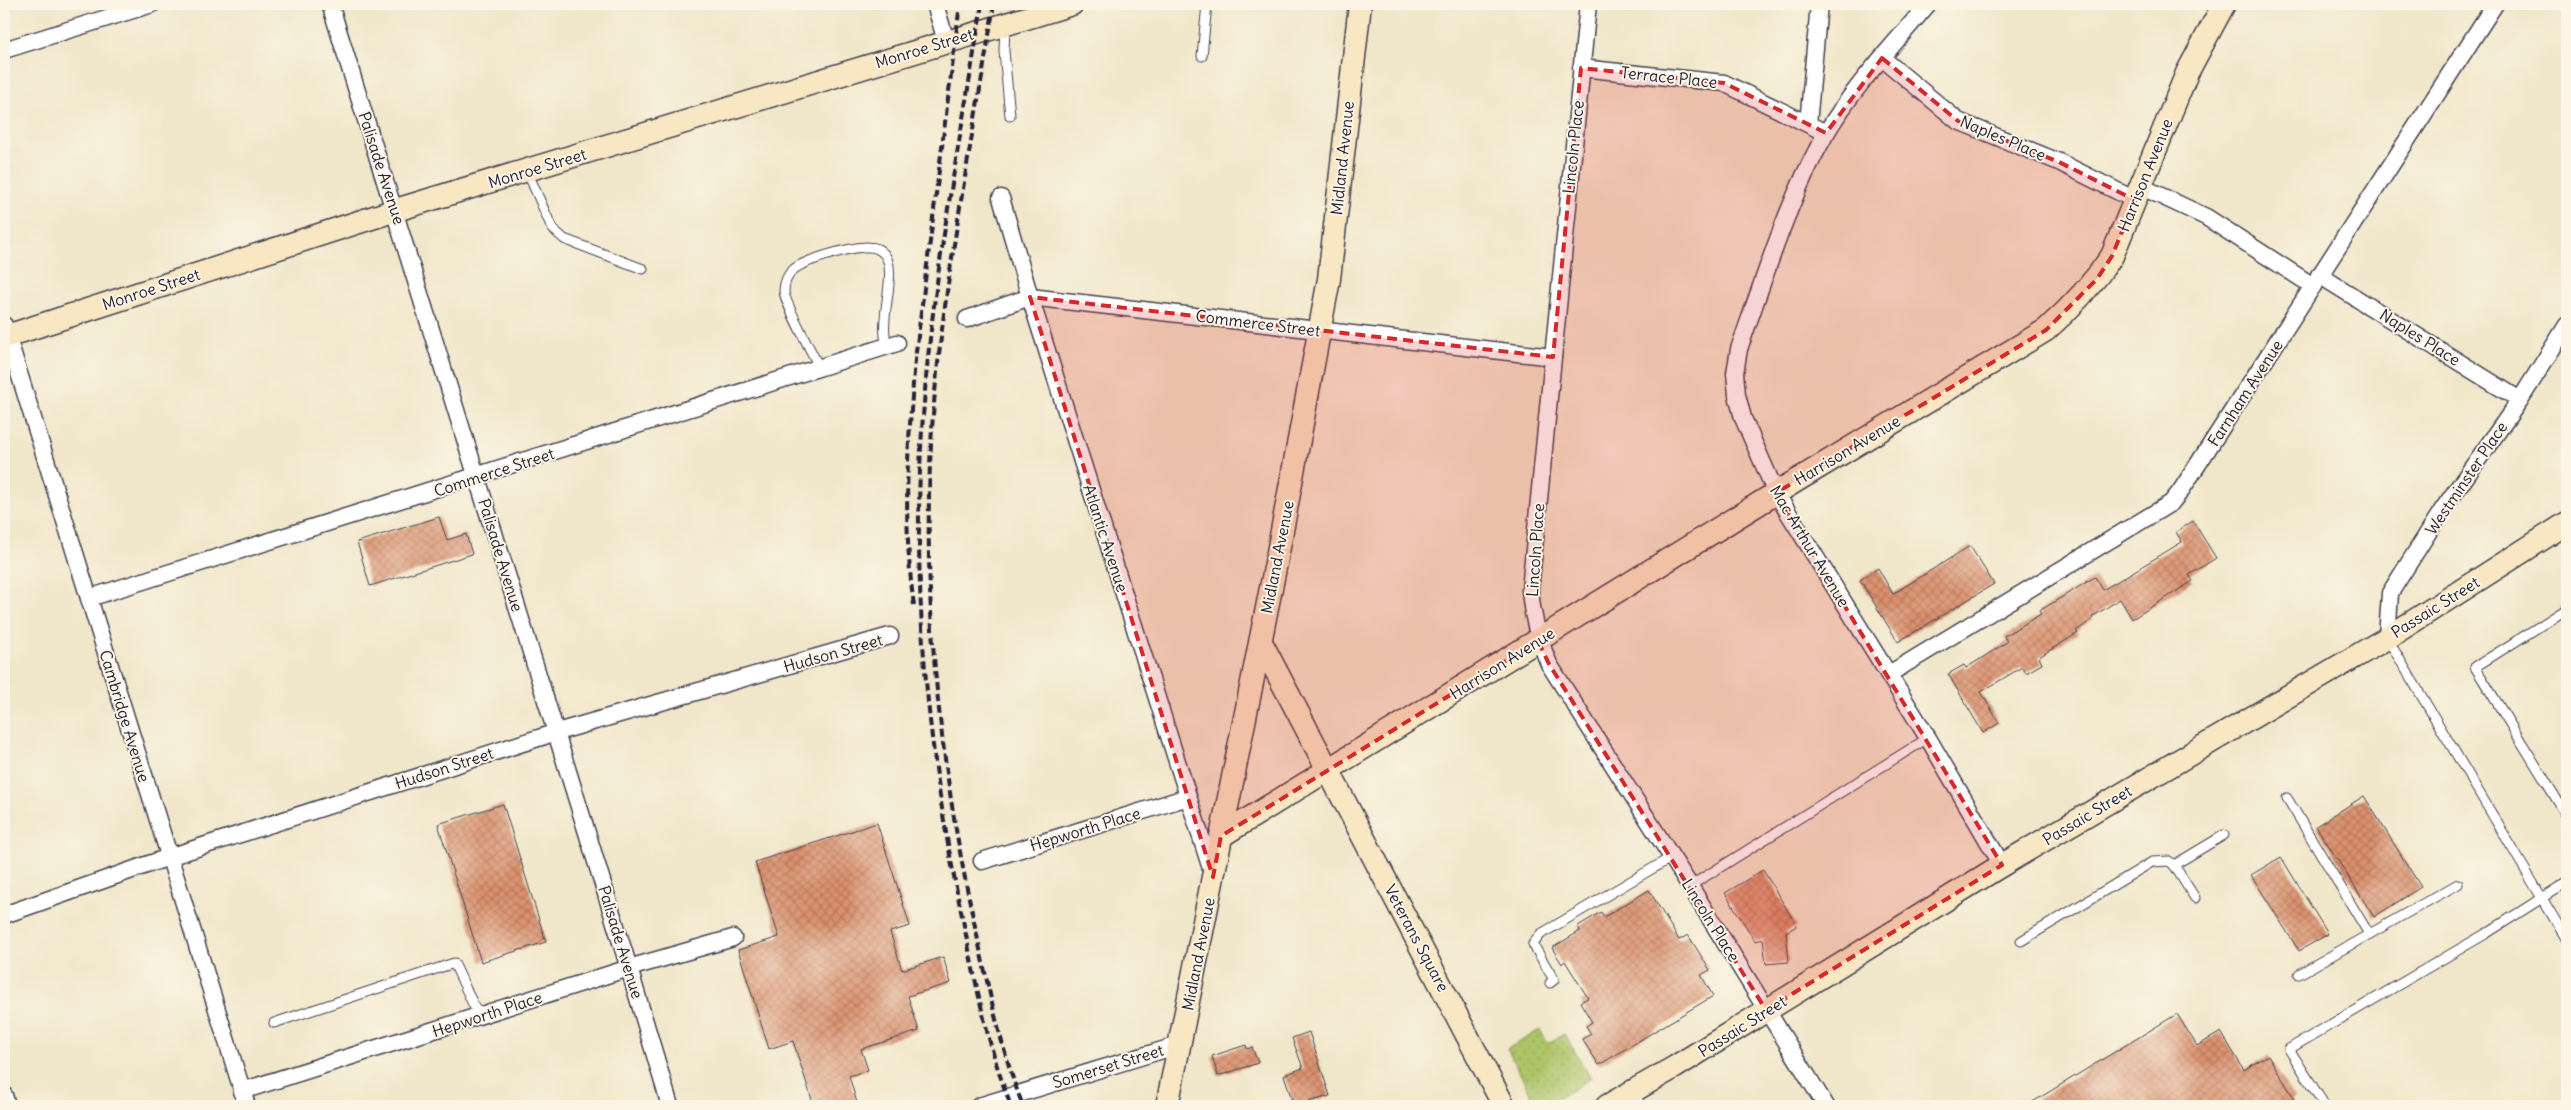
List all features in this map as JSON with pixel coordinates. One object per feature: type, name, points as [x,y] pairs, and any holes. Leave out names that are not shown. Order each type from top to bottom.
[{"type":"street","points":[[4,50],[152,4]]},
{"type":"street","name":"Palisade Avenue","points":[[330,4],[396,210],[670,1106]]},
{"type":"street","points":[[935,4],[946,41]]},
{"type":"street","name":"Monroe Street","points":[[5,332],[396,210],[1005,24],[1029,10],[1072,4]]},
{"type":"street","name":"Midland Avenue","points":[[1167,1106],[1222,836],[1329,279],[1360,4]]},
{"type":"street","name":"Lincoln Place","points":[[1588,4],[1530,590],[1532,618],[1538,641],[1549,664],[1672,857],[1826,1106]]},
{"type":"street","points":[[1808,124],[1819,4]]},
{"type":"street","name":"Mac Arthur Avenue","points":[[1928,4],[1851,96],[1826,133],[1804,173],[1787,215],[1738,357],[1735,373],[1737,395],[1743,418],[1776,493],[1928,738],[2002,865]]},
{"type":"street","name":"Harrison Avenue","points":[[1329,770],[1776,493],[2046,330],[2071,308],[2097,279],[2112,256],[2187,72],[2224,4]]},
{"type":"street","name":"Farnham Avenue","points":[[1889,674],[2171,503],[2180,492],[2495,4]]},
{"type":"street","name":"Naples Place","points":[[1882,58],[1958,121],[2138,193],[2206,217],[2520,400]]},
{"type":"street","name":"Terrace Place","points":[[1581,68],[1724,83],[1826,133]]},
{"type":"street","name":"Atlantic Avenue","points":[[1001,198],[1030,297],[1213,877]]},
{"type":"street","name":"Commerce Street","points":[[967,319],[1030,297],[1552,357]]},
{"type":"street","name":"Westminster Place","points":[[2387,638],[2390,593],[2443,509],[2520,400],[2567,325]]},
{"type":"street","name":"Cambridge Avenue","points":[[5,332],[244,1099]]},
{"type":"street","name":"Commerce Street","points":[[89,598],[477,477],[892,344]]},
{"type":"street","name":"Passaic Street","points":[[1607,1106],[1637,1099],[1766,1010],[2002,865],[2387,638],[2567,523]]},
{"type":"street","name":"Hudson Street","points":[[4,915],[169,857],[556,732],[890,636]]},
{"type":"street","name":"Veterans Square","points":[[1260,642],[1504,1106]]},
{"type":"street","points":[[1222,836],[1329,770]]},
{"type":"street","name":"Hepworth Place","points":[[982,861],[1188,797]]},
{"type":"street","name":"Hepworth Place","points":[[244,1099],[479,1017],[629,968],[733,938]]},
{"type":"street","name":"Somerset Street","points":[[979,1106],[1179,1045]]},
{"type":"street","points":[[4,1095],[7,1106]]},
{"type":"lane","points":[[1202,56],[1207,4]]},
{"type":"lane","points":[[1005,24],[1004,51],[1010,116]]},
{"type":"lane","points":[[527,171],[552,228],[564,239],[643,269]]},
{"type":"lane","points":[[819,368],[784,292],[787,277],[792,271],[820,259],[869,246],[877,248],[885,255],[890,271],[884,321],[892,344]]},
{"type":"lane","points":[[2567,609],[2475,667],[2567,816]]},
{"type":"lane","points":[[2387,638],[2567,940]]},
{"type":"lane","points":[[1690,886],[1928,738]]},
{"type":"lane","points":[[2287,798],[2370,934]]},
{"type":"lane","points":[[2174,865],[2224,835]]},
{"type":"lane","points":[[1550,982],[1554,980],[1533,944],[1541,934],[1672,857]]},
{"type":"lane","points":[[2021,941],[2152,862],[2169,861],[2174,865],[2195,898]]},
{"type":"lane","points":[[2325,1106],[2289,1049],[2487,933],[2567,882]]},
{"type":"lane","points":[[2299,974],[2458,884]]},
{"type":"lane","points":[[274,1023],[454,963],[479,1017]]},
{"type":"highlighted area","points":[[1882,58],[1958,121],[2059,162],[2135,200],[2112,256],[2097,279],[2046,330],[1776,493],[2002,865],[1766,1010],[1549,664],[1538,641],[1221,836],[1213,877],[1030,297],[1553,357],[1581,68],[1724,83],[1826,133]]},
{"type":"green space","points":[[1540,1030],[1548,1043],[1564,1034],[1591,1078],[1554,1099],[1539,1100],[1532,1096],[1507,1049]]},
{"type":"building","points":[[439,517],[447,540],[466,534],[472,554],[370,586],[357,542]]},
{"type":"building","points":[[2193,521],[2216,558],[2189,575],[2193,581],[2132,619],[2120,599],[2092,617],[2093,619],[2076,631],[2078,633],[2039,657],[2042,664],[2026,673],[2022,667],[1981,692],[1999,723],[1983,733],[1948,674],[1964,665],[1966,668],[2007,642],[2004,636],[2041,614],[2039,611],[2095,577],[2103,590],[2182,542],[2176,532]]},
{"type":"building","points":[[1970,546],[1994,584],[1898,642],[1860,580],[1878,568],[1893,594]]},
{"type":"building","points":[[2364,796],[2421,887],[2374,917],[2316,826]]},
{"type":"building","points":[[503,804],[546,942],[481,962],[438,824]]},
{"type":"building","points":[[877,823],[910,926],[890,932],[902,970],[943,957],[951,983],[908,996],[919,1031],[861,1049],[868,1070],[849,1076],[858,1106],[814,1106],[793,1041],[769,1049],[738,950],[779,937],[755,862]]},
{"type":"building","points":[[2281,857],[2328,934],[2299,951],[2251,875]]},
{"type":"building","points":[[1763,870],[1797,926],[1786,932],[1789,962],[1766,964],[1763,939],[1755,941],[1725,893]]},
{"type":"building","points":[[1649,890],[1679,940],[1688,935],[1710,970],[1701,975],[1713,996],[1599,1065],[1582,1039],[1591,1034],[1586,1026],[1592,1022],[1580,1002],[1588,998],[1565,961],[1562,964],[1552,948],[1580,931],[1578,926],[1601,912],[1604,917]]},
{"type":"building","points":[[2177,1014],[2197,1046],[2221,1032],[2244,1070],[2268,1055],[2294,1098],[2290,1101],[2293,1106],[2026,1106]]},
{"type":"building","points":[[1309,1032],[1330,1096],[1294,1106],[1284,1075],[1303,1068],[1292,1038]]},
{"type":"building","points":[[1246,1045],[1247,1049],[1252,1047],[1258,1063],[1218,1076],[1212,1056]]},
{"type":"railway","points":[[914,605],[910,574],[907,513],[912,391],[960,4]]},
{"type":"railway","points":[[982,4],[934,303],[920,467],[920,595],[930,722],[938,786],[949,848],[982,1010],[1002,1082],[1011,1106]]},
{"type":"railway","points":[[994,4],[945,303],[939,353],[930,467],[930,597],[934,662],[941,726],[960,854],[994,1012],[1007,1060],[1023,1106]]}]
